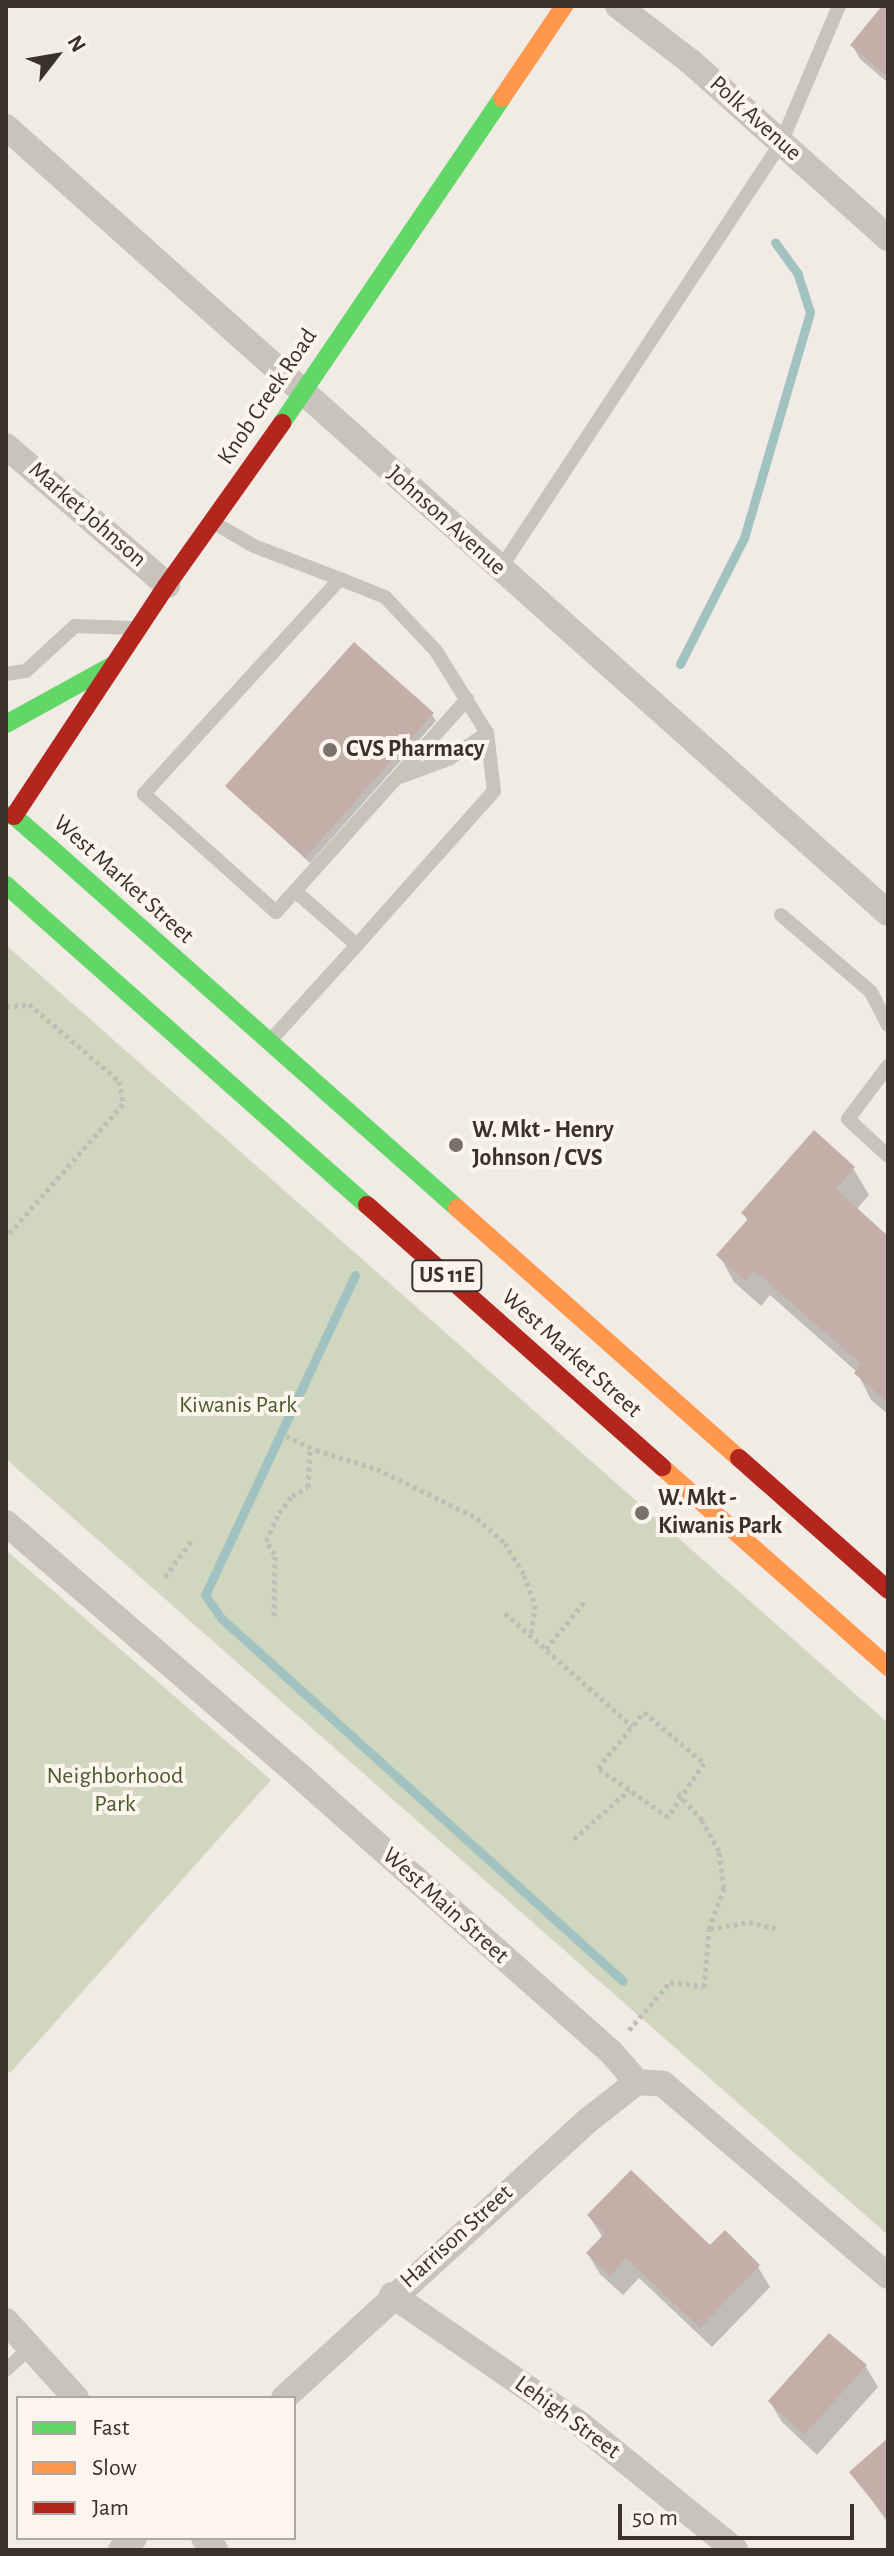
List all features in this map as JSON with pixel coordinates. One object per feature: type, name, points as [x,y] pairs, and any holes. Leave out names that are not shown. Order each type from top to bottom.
[{"type":"main road","name":"Knob Creek Road","points":[[9,819],[167,585],[214,523],[300,391],[564,6]]},
{"type":"main road","points":[[6,724],[113,665]]},
{"type":"main road","name":"West Market Street","points":[[9,819],[269,1042],[888,1590]]},
{"type":"main road","name":"West Market Street","points":[[6,885],[888,1667]]},
{"type":"street","name":"Polk Avenue","points":[[618,6],[691,62],[888,238]]},
{"type":"street","name":"Johnson Avenue","points":[[6,127],[888,913]]},
{"type":"street","name":"Market Johnson","points":[[7,450],[167,585]]},
{"type":"street","name":"West Main Street","points":[[6,1523],[301,1777],[611,2052],[637,2082]]},
{"type":"street","points":[[637,2082],[663,2084],[888,2276]]},
{"type":"street","name":"Harrison Street","points":[[286,2396],[392,2295],[586,2122],[637,2082]]},
{"type":"street","name":"Lehigh Street","points":[[392,2295],[580,2424],[735,2550]]},
{"type":"street","points":[[6,2321],[74,2396]]},
{"type":"lane","points":[[500,569],[781,143],[839,6]]},
{"type":"lane","points":[[214,523],[254,546],[385,597],[436,651],[487,733],[494,791],[269,1042]]},
{"type":"lane","points":[[340,579],[144,794],[276,912],[467,699]]},
{"type":"lane","points":[[6,674],[26,671],[75,626],[138,628]]},
{"type":"lane","points":[[395,778],[449,759],[487,733]]},
{"type":"lane","points":[[295,891],[357,945]]},
{"type":"lane","points":[[781,915],[871,992],[888,1025]]},
{"type":"lane","points":[[888,1066],[848,1119],[888,1156]]},
{"type":"lane","points":[[6,2370],[30,2348]]},
{"type":"path","points":[[6,1007],[29,1004],[119,1081],[123,1104],[6,1237]]},
{"type":"path","points":[[286,1436],[377,1469],[477,1518],[505,1543],[524,1575],[535,1605],[531,1636]]},
{"type":"path","points":[[274,1616],[275,1554],[266,1541],[279,1513],[292,1496],[308,1487],[310,1447]]},
{"type":"path","points":[[165,1577],[192,1540]]},
{"type":"path","points":[[546,1649],[586,1600]]},
{"type":"path","points":[[505,1613],[632,1726]]},
{"type":"path","points":[[644,1712],[704,1763],[668,1817],[598,1768],[632,1726],[644,1712]]},
{"type":"path","points":[[574,1839],[629,1790]]},
{"type":"path","points":[[611,2052],[670,1982],[704,1987],[709,1929],[724,1888],[719,1851],[702,1820],[675,1790]]},
{"type":"path","points":[[709,1929],[749,1922],[775,1928]]},
{"type":"green space","name":"Kiwanis Park","points":[[6,945],[888,1723],[888,2235],[6,1459]]},
{"type":"green space","name":"Neighborhood Park","points":[[6,1550],[271,1780],[10,2073],[6,2069]]},
{"type":"building","points":[[882,6],[888,6],[888,77],[850,45]]},
{"type":"building","name":"CVS Pharmacy","points":[[354,642],[434,713],[305,858],[225,786]]},
{"type":"building","points":[[814,1130],[855,1167],[836,1189],[888,1236],[888,1403],[854,1373],[861,1364],[754,1270],[745,1281],[716,1255],[748,1219],[741,1213]]},
{"type":"building","points":[[631,2170],[710,2245],[725,2230],[760,2265],[700,2328],[626,2258],[610,2276],[586,2253],[605,2233],[587,2215]]},
{"type":"building","points":[[829,2333],[867,2365],[804,2435],[768,2401]]},
{"type":"building","points":[[888,2438],[888,2520],[849,2472]]},
{"type":"waterway","points":[[680,664],[744,538],[810,312],[798,274],[775,242]]},
{"type":"waterway","points":[[355,1275],[205,1595],[222,1619],[623,1981]]},
{"type":"traffic: fast","points":[[282,423],[502,98]]},
{"type":"traffic: fast","points":[[6,724],[113,665]]},
{"type":"traffic: fast","points":[[6,815],[14,816],[51,848],[457,1208]]},
{"type":"traffic: fast","points":[[6,885],[367,1205]]},
{"type":"traffic: slow","points":[[502,98],[564,6]]},
{"type":"traffic: slow","points":[[457,1208],[739,1458]]},
{"type":"traffic: slow","points":[[662,1467],[888,1667]]},
{"type":"traffic: jam","points":[[14,816],[167,585],[282,423]]},
{"type":"traffic: jam","points":[[367,1205],[662,1467]]},
{"type":"traffic: jam","points":[[739,1458],[888,1590]]},
{"type":"place","name":"CVS Pharmacy","points":[[330,750]]},
{"type":"place","name":"W. Mkt - Henry Johnson / CVS","points":[[456,1145]]},
{"type":"place","name":"W. Mkt - Kiwanis Park","points":[[642,1513]]}]
